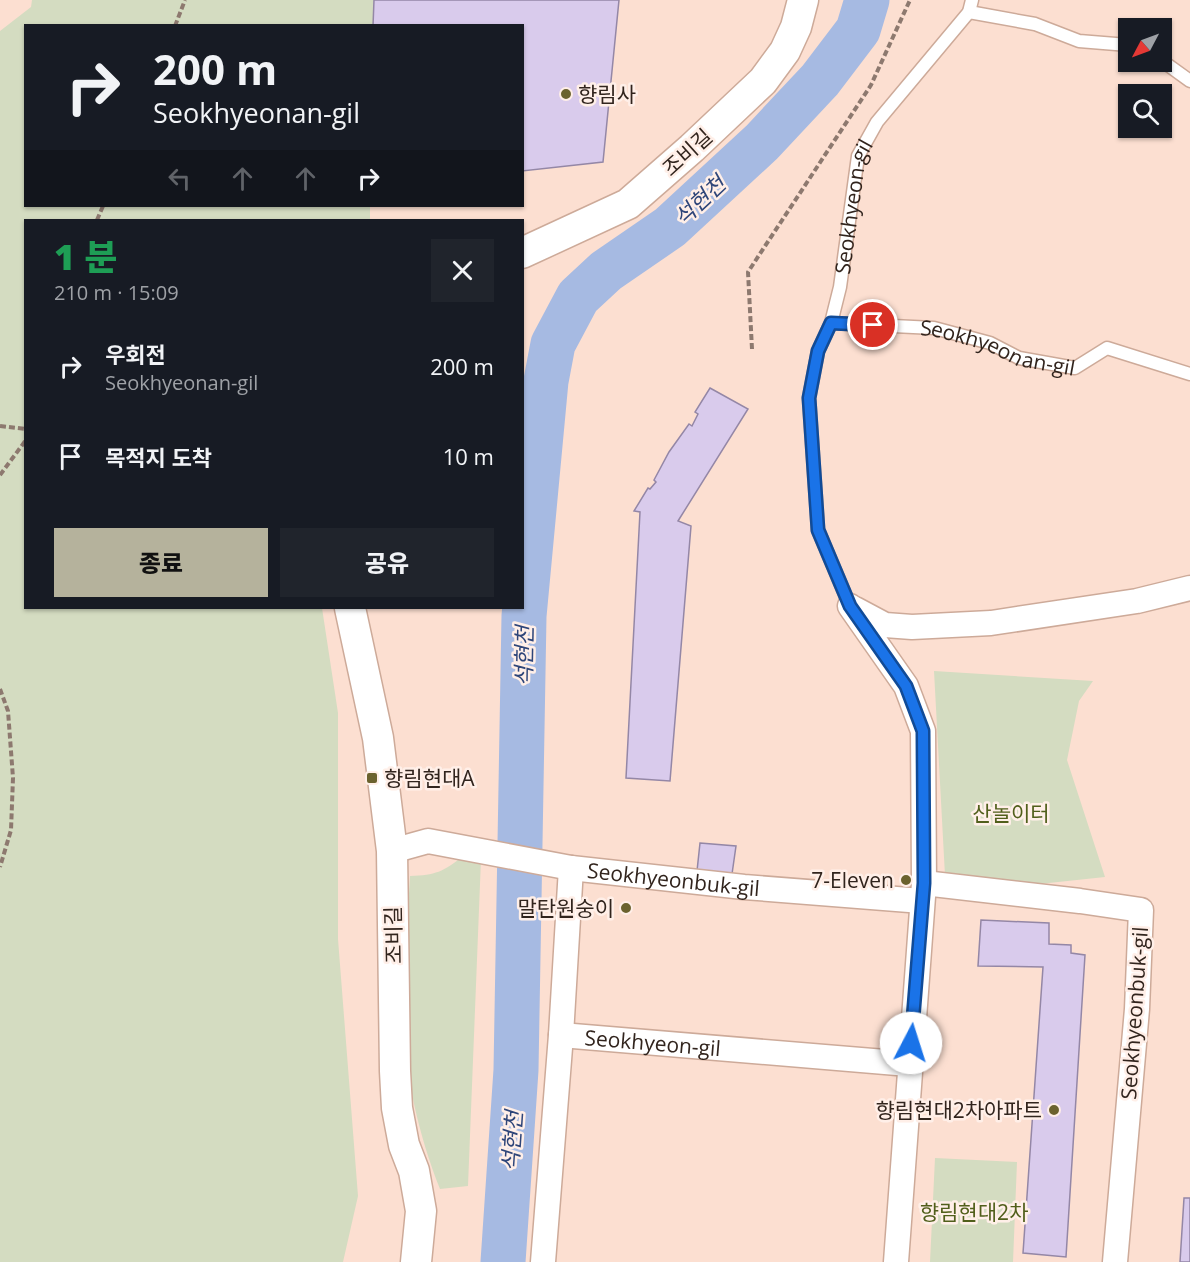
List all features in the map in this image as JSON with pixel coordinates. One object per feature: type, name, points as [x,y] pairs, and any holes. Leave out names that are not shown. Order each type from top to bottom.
[{"type":"street","name":"조비길","points":[[524,252],[628,204],[692,148],[763,81],[785,51],[796,27],[802,0]]},
{"type":"street","points":[[850,606],[885,625],[912,627],[991,623],[1137,601],[1190,588]]},
{"type":"street","name":"Seokhyeon-gil","points":[[850,606],[906,686],[923,731],[923,892],[896,1262]]},
{"type":"street","name":"조비길","points":[[350,609],[378,738],[392,851],[397,1108],[404,1145],[414,1171],[422,1211],[416,1262]]},
{"type":"street","name":"Seokhyeonbuk-gil","points":[[392,851],[428,841],[571,868],[744,887],[923,892],[1080,901],[1141,910],[1137,1009],[1115,1262]]},
{"type":"street","name":"Seokhyeon-gil","points":[[571,868],[561,1035],[909,1064]]},
{"type":"street","points":[[543,1262],[561,1035]]},
{"type":"lane","points":[[971,6],[1035,24],[1079,41],[1118,44]]},
{"type":"lane","name":"Seokhyeon-gil","points":[[850,606],[818,530],[809,398],[818,351],[831,323],[840,287],[858,156],[877,122],[971,6]]},
{"type":"lane","points":[[1172,68],[1190,81]]},
{"type":"lane","name":"Seokhyeonan-gil","points":[[831,323],[934,328],[990,343],[1019,358],[1075,368],[1107,348],[1190,374]]},
{"type":"path","points":[[176,24],[184,0]]},
{"type":"path","points":[[752,350],[748,272],[871,85],[910,0]]},
{"type":"path","points":[[0,426],[24,429]]},
{"type":"path","points":[[0,475],[24,443]]},
{"type":"path","points":[[0,689],[8,711],[13,778],[11,831],[0,867]]},
{"type":"green space","points":[[32,0],[374,0],[373,24],[24,24],[24,207],[370,207],[370,219],[24,219],[24,609],[322,609],[338,713],[338,939],[358,1196],[343,1262],[0,1262],[0,31],[31,7]]},
{"type":"green space","name":"산놀이터","points":[[934,671],[1093,681],[1079,701],[1067,760],[1105,877],[946,894]]},
{"type":"green space","points":[[463,856],[481,859],[468,1186],[440,1189],[417,1119],[405,1045],[403,981],[410,876],[439,872]]},
{"type":"green space","name":"향림현대2차","points":[[935,1158],[1017,1162],[1013,1262],[930,1262]]},
{"type":"building","name":"향림사","points":[[374,0],[619,0],[603,162],[524,171],[524,24],[373,24]]},
{"type":"building","points":[[710,388],[748,409],[678,521],[691,526],[670,781],[626,778],[640,512],[634,511],[648,488],[650,489],[656,482],[654,480],[669,452],[689,424],[692,426],[698,414],[695,412]]},
{"type":"building","points":[[700,843],[736,846],[732,874],[697,871]]},
{"type":"building","name":"향림현대2차아파트","points":[[981,920],[1049,923],[1049,944],[1071,945],[1071,953],[1085,955],[1066,1257],[1023,1253],[1043,967],[978,966]]},
{"type":"building","points":[[1184,1198],[1190,1198],[1190,1262],[1180,1262]]},
{"type":"waterway","name":"석현천","points":[[503,1262],[516,1070],[524,616],[546,381],[553,344],[578,297],[606,271],[670,227],[762,142],[820,80],[858,30],[867,0]]},
{"type":"place","name":"향림사","points":[[566,94]]},
{"type":"place","name":"향림현대A","points":[[372,778]]},
{"type":"place","name":"7-Eleven","points":[[906,880]]},
{"type":"place","name":"말탄원숭이","points":[[626,908]]},
{"type":"place","name":"향림현대2차아파트","points":[[1054,1110]]},
{"type":"route","points":[[873,325],[831,323],[818,351],[809,398],[818,530],[850,606],[906,686],[923,731],[924,883],[911,1043]]}]
